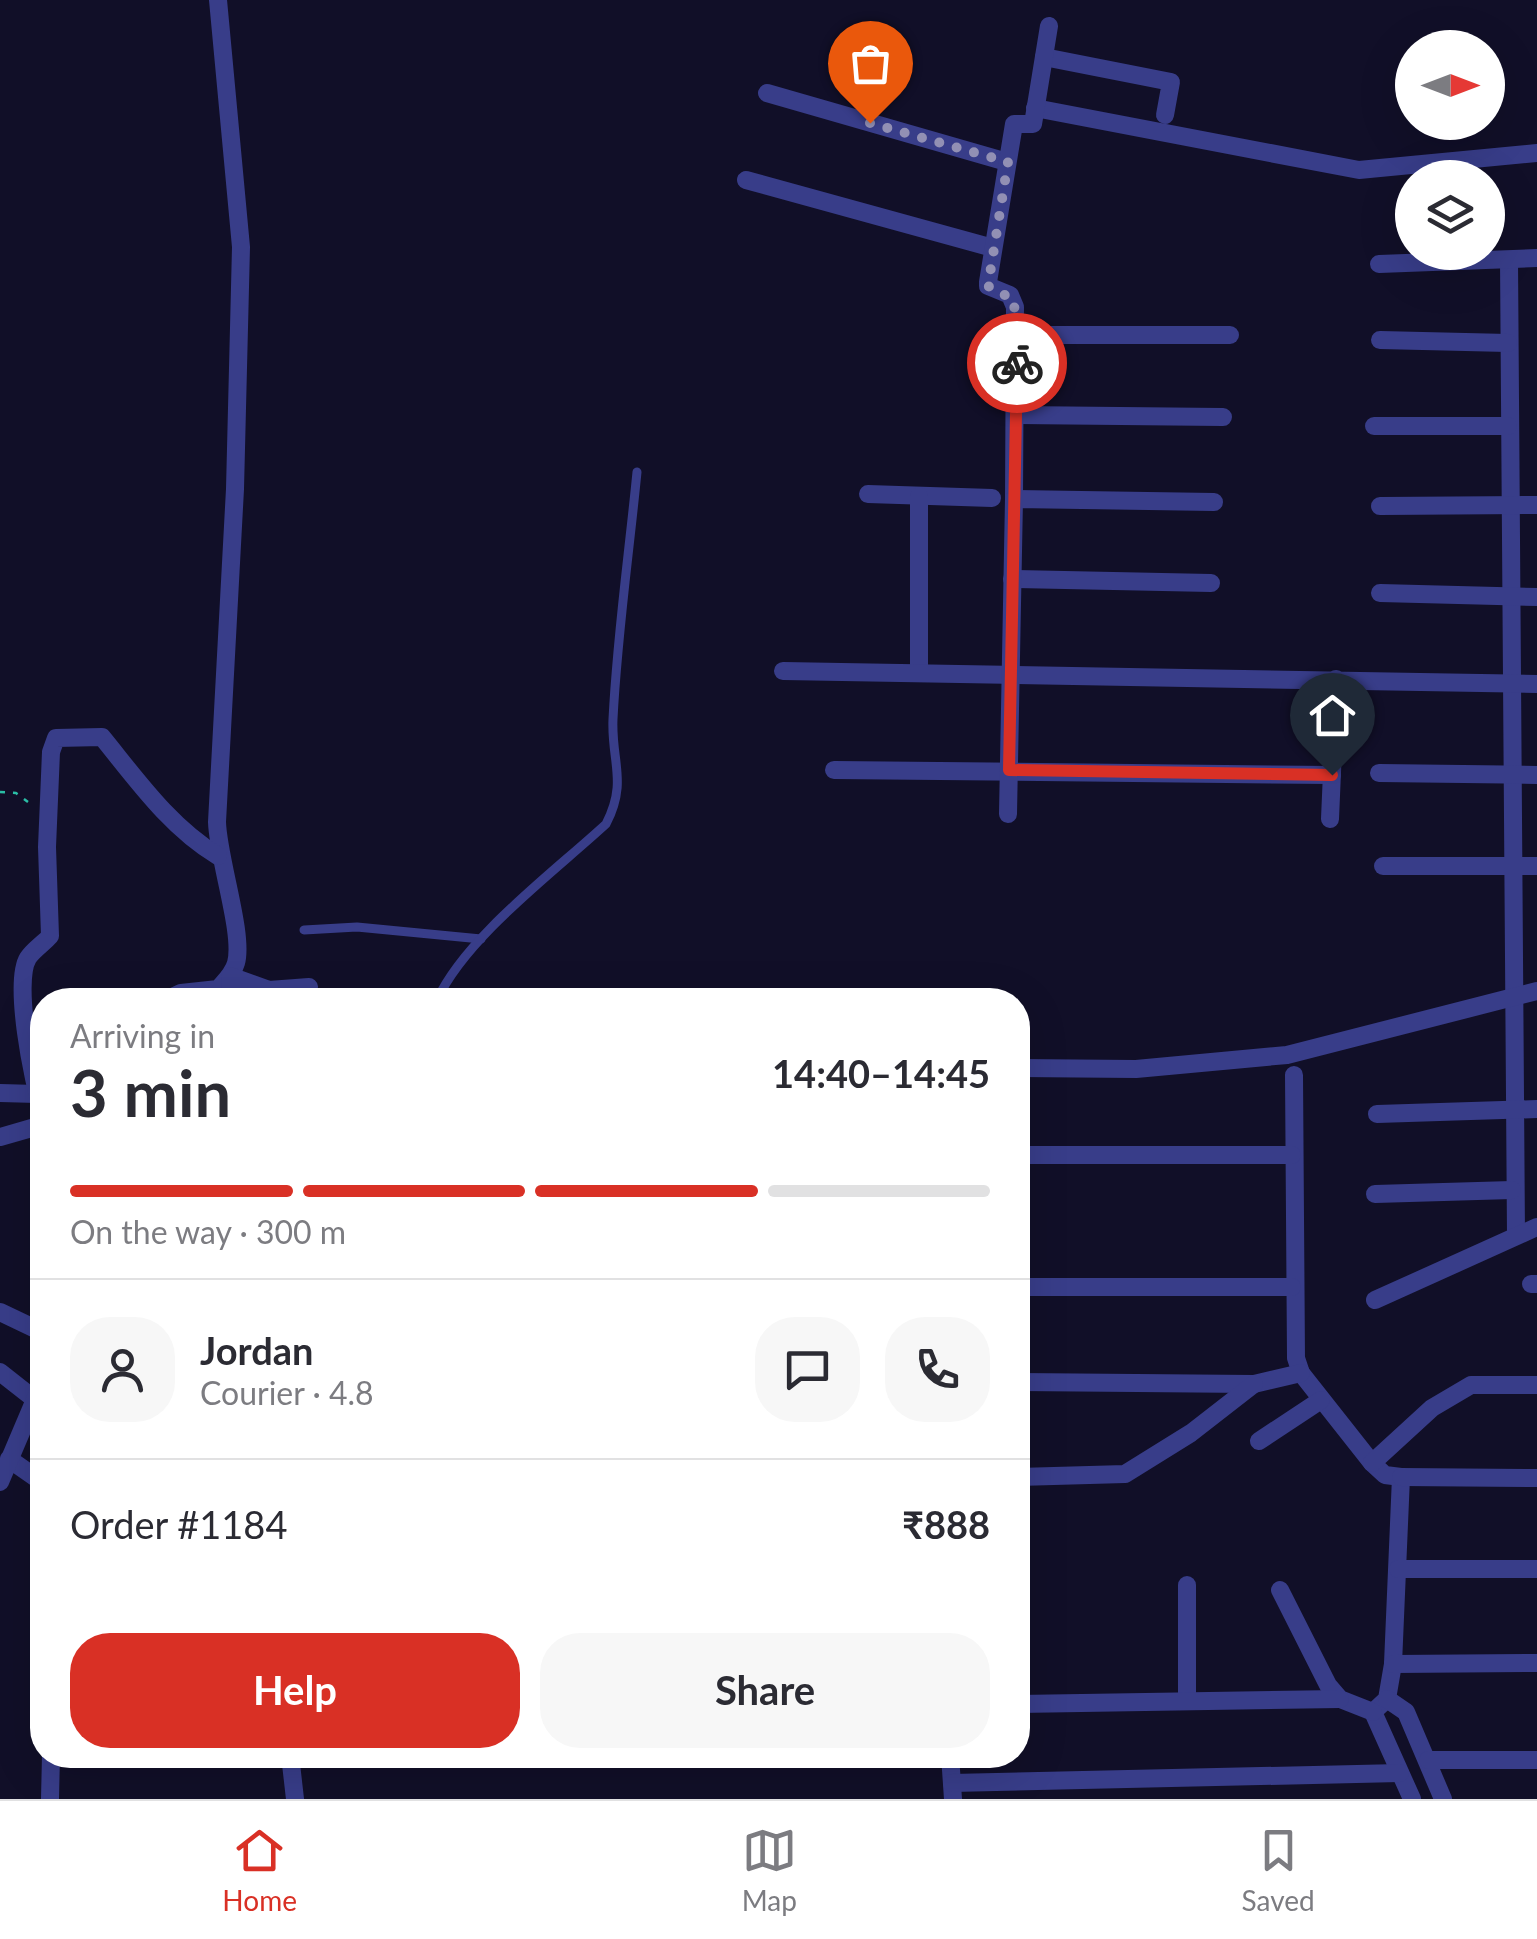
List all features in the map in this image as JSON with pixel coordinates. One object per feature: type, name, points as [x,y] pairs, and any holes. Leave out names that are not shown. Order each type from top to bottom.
[{"type":"street","points":[[218,0],[240,247],[218,856],[234,924],[237,961],[219,988]]},
{"type":"street","points":[[1008,814],[1018,336],[1014,300],[988,286],[1014,124],[1033,124],[1049,26]]},
{"type":"street","points":[[1044,57],[1171,82],[1165,115]]},
{"type":"street","points":[[767,93],[1008,162]]},
{"type":"street","points":[[1035,108],[1358,170],[1537,153]]},
{"type":"street","points":[[746,180],[993,248]]},
{"type":"street","points":[[1379,264],[1537,258]]},
{"type":"street","points":[[1508,260],[1512,1190],[1516,1235]]},
{"type":"street","points":[[1018,336],[1230,336]]},
{"type":"street","points":[[1380,340],[1508,343]]},
{"type":"street","points":[[1017,415],[1223,417]]},
{"type":"street","points":[[1374,426],[1508,426]]},
{"type":"street","points":[[868,494],[992,498]]},
{"type":"street","points":[[919,496],[919,671]]},
{"type":"street","points":[[1014,499],[1214,502]]},
{"type":"street","points":[[1380,506],[1537,505]]},
{"type":"street","points":[[1012,579],[1211,583]]},
{"type":"street","points":[[1380,593],[1537,597]]},
{"type":"street","points":[[782,670],[1537,684]]},
{"type":"street","points":[[1330,819],[1336,678]]},
{"type":"street","points":[[30,1037],[20,1004],[28,958],[50,936],[47,826],[56,738],[102,736],[152,799],[194,842],[218,856]]},
{"type":"street","points":[[834,770],[1332,775]]},
{"type":"street","points":[[1379,774],[1537,775]]},
{"type":"street","points":[[1383,866],[1537,866]]},
{"type":"street","points":[[230,976],[263,988]]},
{"type":"street","points":[[230,976],[230,988]]},
{"type":"street","points":[[296,988],[309,987]]},
{"type":"street","points":[[1030,1068],[1136,1069],[1287,1055],[1537,991]]},
{"type":"street","points":[[1294,1075],[1292,1330],[1302,1373],[1385,1475],[1537,1478]]},
{"type":"street","points":[[0,1093],[30,1100]]},
{"type":"street","points":[[1376,1114],[1537,1109]]},
{"type":"street","points":[[0,1137],[30,1128]]},
{"type":"street","points":[[1030,1155],[1292,1155]]},
{"type":"street","points":[[1375,1194],[1512,1190]]},
{"type":"street","points":[[1375,1300],[1537,1227]]},
{"type":"street","points":[[1030,1287],[1292,1287]]},
{"type":"street","points":[[0,1312],[30,1326]]},
{"type":"street","points":[[0,1372],[30,1388]]},
{"type":"street","points":[[1030,1382],[1254,1384],[1302,1373]]},
{"type":"street","points":[[1030,1476],[1125,1474],[1191,1434],[1254,1384]]},
{"type":"street","points":[[1372,1463],[1432,1408],[1470,1385],[1537,1385]]},
{"type":"street","points":[[1259,1441],[1321,1400]]},
{"type":"street","points":[[0,1482],[30,1413]]},
{"type":"street","points":[[10,1459],[30,1473]]},
{"type":"street","points":[[1401,1477],[1393,1664],[1380,1705],[1412,1799]]},
{"type":"street","points":[[1398,1569],[1537,1569]]},
{"type":"street","points":[[1186,1585],[1188,1702]]},
{"type":"street","points":[[1280,1590],[1340,1699]]},
{"type":"street","points":[[1393,1664],[1537,1662]]},
{"type":"street","points":[[1030,1704],[1340,1699],[1380,1705],[1406,1712],[1442,1799]]},
{"type":"street","points":[[1428,1760],[1537,1760]]},
{"type":"street","points":[[50,1799],[51,1768]]},
{"type":"street","points":[[291,1768],[295,1799]]},
{"type":"street","points":[[953,1791],[1400,1773]]},
{"type":"lane","points":[[443,988],[448,976],[481,938],[606,824],[616,806],[620,781],[613,724],[637,472]]},
{"type":"lane","points":[[304,930],[357,927],[481,938]]},
{"type":"path","points":[[0,792],[16,793],[30,802],[47,826]]},
{"type":"way so far","points":[[870,123],[1008,162],[988,286],[1014,300],[1017,363]]},
{"type":"route","points":[[1017,363],[1009,770],[1332,775]]}]
